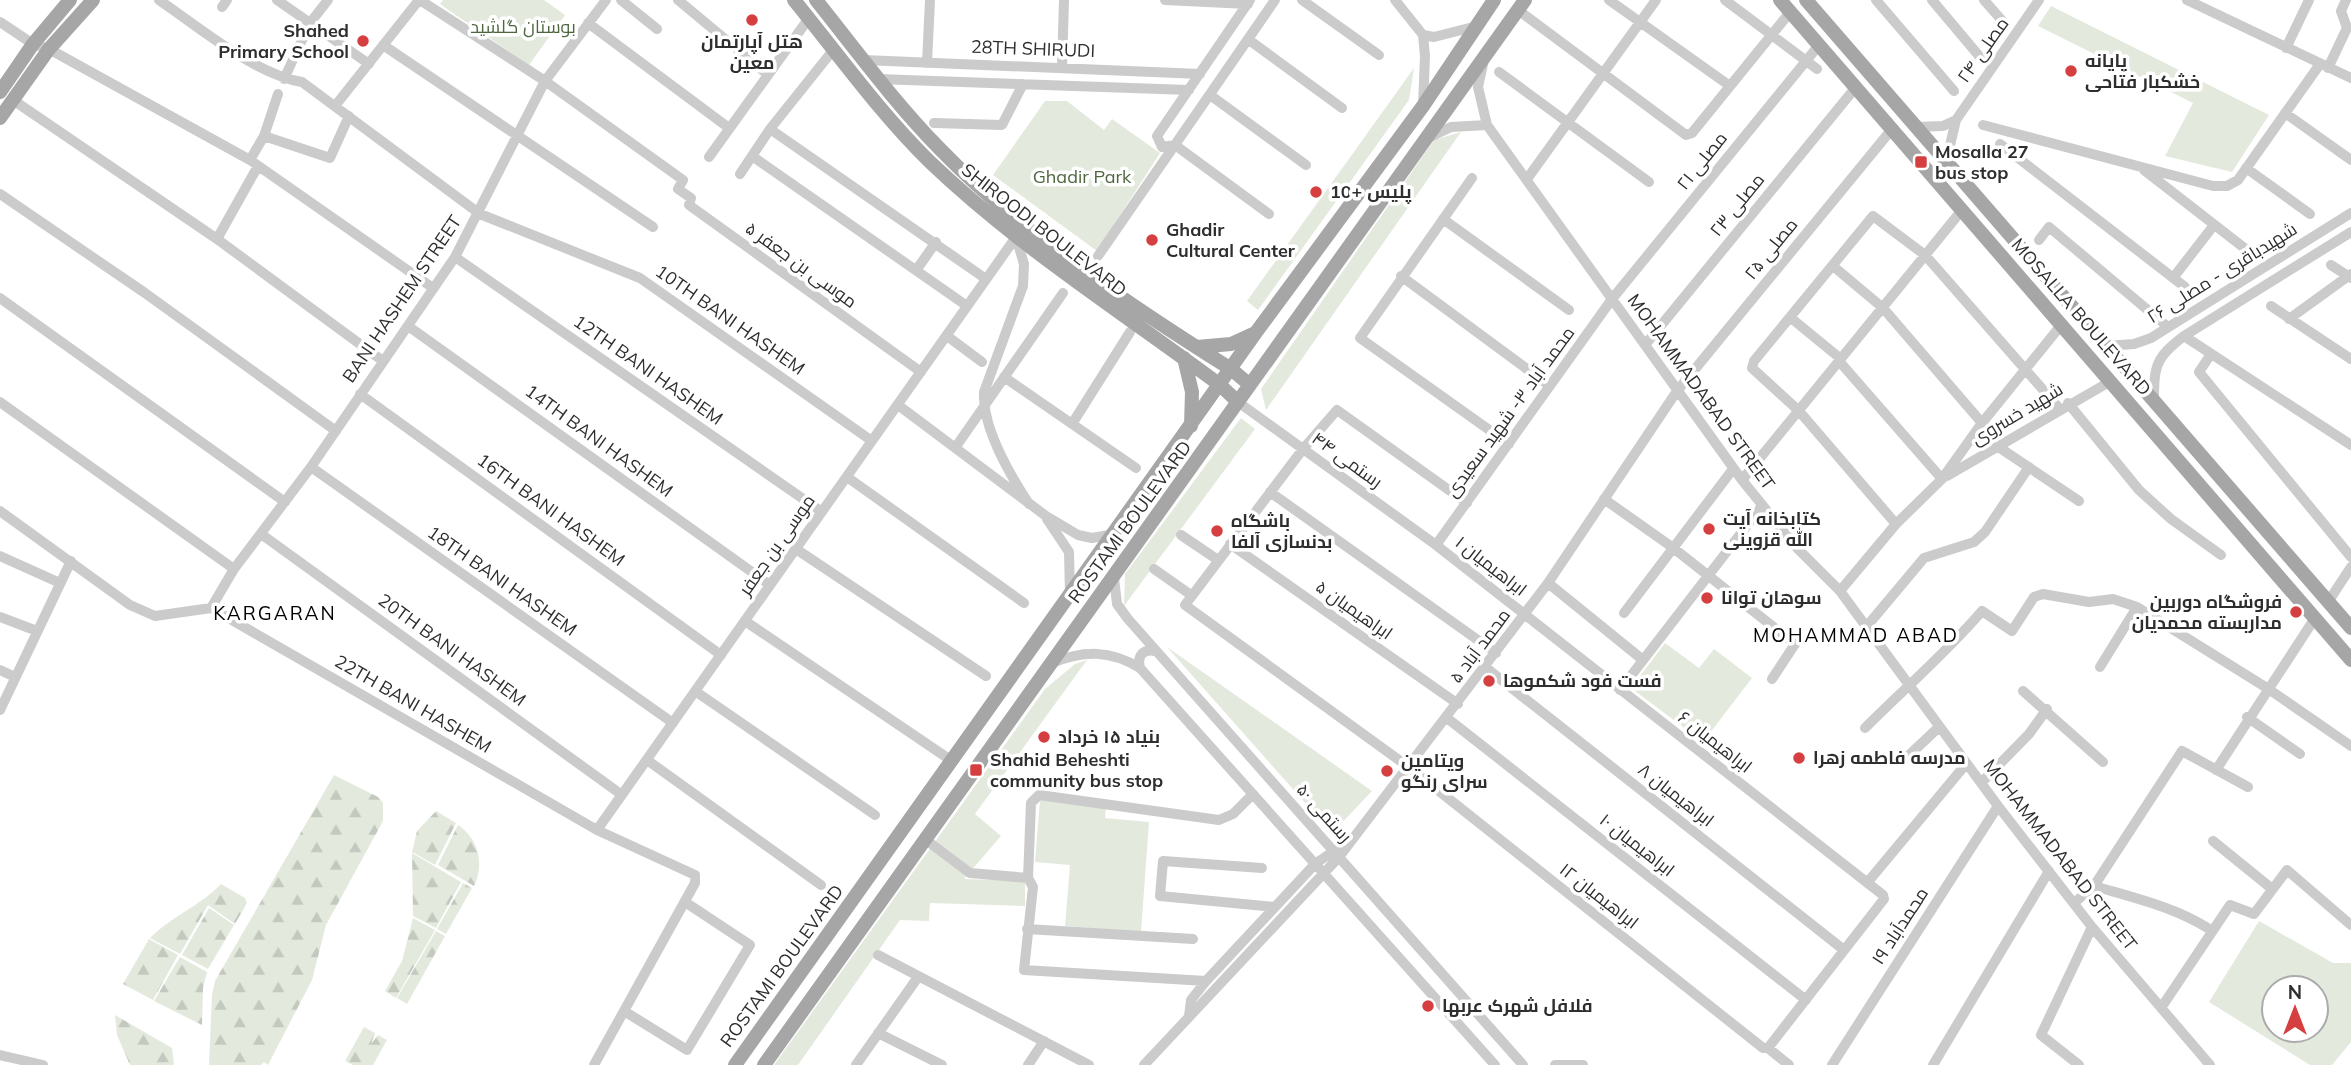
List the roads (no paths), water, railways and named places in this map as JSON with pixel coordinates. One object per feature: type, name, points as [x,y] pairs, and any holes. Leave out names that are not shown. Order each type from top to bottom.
[{"type":"main road","points":[[0,118],[4,93],[33,44],[70,0]]},
{"type":"main road","points":[[4,93],[93,0]]},
{"type":"main road","name":"SHIROODI BOULEVARD","points":[[794,0],[929,161],[1016,237],[1220,384],[1238,402]]},
{"type":"main road","points":[[816,0],[863,61],[940,150],[997,201],[1093,276],[1231,369],[1250,385]]},
{"type":"main road","name":"ROSTAMI BOULEVARD","points":[[735,1065],[1258,331],[1423,106],[1494,0]]},
{"type":"main road","name":"MOSALLA BOULEVARD","points":[[1805,0],[2351,628]]},
{"type":"main road","name":"ROSTAMI BOULEVARD","points":[[764,1065],[1521,5]]},
{"type":"main road","name":"MOSALLA BOULEVARD","points":[[1786,6],[2351,660]]},
{"type":"main road","points":[[1313,255],[1316,269],[1330,273]]},
{"type":"main road","points":[[1196,347],[1231,344],[1258,331]]},
{"type":"main road","points":[[1184,358],[1196,421],[1211,419],[1218,432]]},
{"type":"street","name":"10TH BANI HASHEM","points":[[159,0],[284,79],[302,82],[480,214],[640,278],[872,441]]},
{"type":"street","points":[[277,0],[369,64]]},
{"type":"street","points":[[284,79],[310,23],[328,0]]},
{"type":"street","points":[[335,106],[420,0],[545,81]]},
{"type":"street","name":"BANI HASHEM STREET","points":[[211,608],[234,569],[312,467],[455,257],[480,214],[545,81],[607,0]]},
{"type":"street","points":[[621,0],[657,29]]},
{"type":"street","points":[[678,0],[767,74]]},
{"type":"street","points":[[928,62],[930,0]]},
{"type":"street","points":[[1062,67],[1064,0]]},
{"type":"street","points":[[1164,0],[1249,2]]},
{"type":"street","points":[[1098,256],[1275,0]]},
{"type":"street","points":[[1302,0],[1379,55]]},
{"type":"street","points":[[1395,0],[1423,35],[1423,106]]},
{"type":"street","points":[[1609,0],[1730,86]]},
{"type":"street","points":[[1527,179],[1657,0]]},
{"type":"street","points":[[1725,0],[1816,69]]},
{"type":"street","points":[[1876,0],[1954,92]]},
{"type":"street","points":[[1932,0],[1980,57]]},
{"type":"street","points":[[1984,0],[2004,24]]},
{"type":"street","name":"مصلی ۲۴","points":[[1956,120],[2039,0]]},
{"type":"street","points":[[2187,0],[2351,78]]},
{"type":"street","points":[[2287,48],[2309,0]]},
{"type":"street","points":[[1983,125],[2213,186],[2227,186],[2238,180],[2285,113],[2324,66],[2347,28],[2341,11],[2346,0]]},
{"type":"street","points":[[1249,2],[1157,136],[1162,147],[1175,145],[1269,214]]},
{"type":"street","points":[[1521,5],[1604,73],[1689,135],[1771,35],[1786,6]]},
{"type":"street","points":[[709,157],[809,18]]},
{"type":"street","points":[[0,22],[33,44],[49,49],[254,163],[433,288]]},
{"type":"street","points":[[588,23],[729,128]]},
{"type":"street","points":[[1423,35],[1434,37],[1477,26]]},
{"type":"street","points":[[1248,40],[1342,108]]},
{"type":"street","points":[[383,45],[653,227]]},
{"type":"street","name":"مصلی ۲۱","points":[[1612,299],[1819,45]]},
{"type":"street","points":[[740,174],[770,129],[834,49]]},
{"type":"street","points":[[1426,139],[1451,127],[1487,125],[1478,87],[1485,57]]},
{"type":"street","name":"28TH SHIRUDI","points":[[863,61],[1200,74]]},
{"type":"street","points":[[1499,72],[1649,182]]},
{"type":"street","name":"28TH SHIRUDI","points":[[878,79],[1189,90]]},
{"type":"street","name":"موسی بن جعفر ۵","points":[[545,81],[683,180],[678,189],[691,198],[689,205],[921,372]]},
{"type":"street","points":[[934,123],[1002,125],[1023,84]]},
{"type":"street","name":"مصلی ۲۳","points":[[1644,345],[1856,87]]},
{"type":"street","points":[[4,93],[217,239],[383,361]]},
{"type":"street","points":[[217,239],[254,163],[278,94]]},
{"type":"street","points":[[1210,95],[1306,165]]},
{"type":"street","points":[[2285,113],[2351,160]]},
{"type":"street","points":[[264,136],[330,158],[349,116]]},
{"type":"street","points":[[1916,127],[1930,128],[1956,120]]},
{"type":"street","points":[[1946,162],[1956,120]]},
{"type":"street","name":"MOHAMMADABAD STREET","points":[[1487,125],[1742,481],[1798,549],[1840,591],[1966,764],[2092,927],[2210,1065]]},
{"type":"street","points":[[770,129],[986,279]]},
{"type":"street","name":"مصلی ۲۵","points":[[1677,391],[1892,129]]},
{"type":"street","points":[[2000,144],[2185,287]]},
{"type":"street","points":[[752,156],[967,306]]},
{"type":"street","points":[[2139,167],[2252,254]]},
{"type":"street","points":[[2246,168],[2310,214]]},
{"type":"street","points":[[1472,178],[1360,338],[1509,444]]},
{"type":"street","points":[[0,194],[145,293],[336,431]]},
{"type":"street","points":[[1742,481],[1962,210]]},
{"type":"street","name":"شهیدباقری - مصلی ۲۶","points":[[2106,346],[2134,344],[2168,327],[2351,214]]},
{"type":"street","points":[[1896,524],[1799,411],[1752,368],[1873,216],[1925,255],[2025,369],[2063,406],[2139,490],[2171,519],[2221,555]]},
{"type":"street","points":[[1443,219],[1569,310]]},
{"type":"street","points":[[2173,278],[2214,225]]},
{"type":"street","points":[[2039,240],[2049,227],[2168,327]]},
{"type":"street","points":[[2154,402],[2154,371],[2161,353],[2351,232]]},
{"type":"street","points":[[1016,237],[1024,264],[1023,286],[984,392],[983,408],[1012,477],[1029,504]]},
{"type":"street","name":"موسی بن جعفر","points":[[597,830],[1016,237]]},
{"type":"street","points":[[917,269],[936,242]]},
{"type":"street","name":"12TH BANI HASHEM","points":[[455,257],[822,512]]},
{"type":"street","points":[[2290,319],[2350,276],[2332,265]]},
{"type":"street","points":[[1833,266],[1883,307],[1982,423]]},
{"type":"street","points":[[1401,276],[1550,386]]},
{"type":"street","points":[[955,448],[1063,293]]},
{"type":"street","points":[[0,298],[285,502]]},
{"type":"street","name":"محمد آباد ۳- شهید سعیدی","points":[[1436,545],[1612,299]]},
{"type":"street","points":[[2271,306],[2351,359]]},
{"type":"street","points":[[1791,318],[1840,360],[1942,479]]},
{"type":"street","points":[[1840,591],[1896,524],[1942,479],[1982,423],[2062,324]]},
{"type":"street","name":"14TH BANI HASHEM","points":[[408,326],[770,585]]},
{"type":"street","points":[[1072,424],[1130,332]]},
{"type":"street","points":[[947,336],[982,362]]},
{"type":"street","points":[[2184,336],[2351,446]]},
{"type":"street","points":[[2211,354],[2199,372],[2351,557]]},
{"type":"street","points":[[1004,377],[1136,468]]},
{"type":"street","name":"شهید خسروی","points":[[1942,479],[2063,406],[2111,381]]},
{"type":"street","name":"محمد آباد ۵","points":[[1319,869],[1348,845],[1458,704],[1548,583],[1677,391]]},
{"type":"street","name":"16TH BANI HASHEM","points":[[360,394],[721,654]]},
{"type":"street","points":[[0,402],[234,569]]},
{"type":"street","name":"رستمی ۴۴","points":[[1238,402],[1436,545]]},
{"type":"street","points":[[898,405],[1046,516],[1078,535],[1092,538],[1115,534]]},
{"type":"street","points":[[1188,600],[1303,449],[1337,410],[1467,503]]},
{"type":"street","points":[[1997,446],[2079,501]]},
{"type":"street","name":"18TH BANI HASHEM","points":[[312,467],[673,723]]},
{"type":"street","points":[[1867,626],[1923,558],[1974,542],[1985,532],[2029,467]]},
{"type":"street","points":[[1624,612],[1733,469]]},
{"type":"street","points":[[847,477],[1024,603]]},
{"type":"street","points":[[1270,492],[1496,653]]},
{"type":"street","points":[[1604,499],[1709,575],[1795,644],[1772,679]]},
{"type":"street","points":[[1620,691],[1762,506]]},
{"type":"street","points":[[0,511],[130,605],[155,616],[211,608]]},
{"type":"street","points":[[1046,516],[1069,552],[1069,595]]},
{"type":"street","name":"20TH BANI HASHEM","points":[[261,534],[622,795]]},
{"type":"street","points":[[1181,535],[1218,560]]},
{"type":"street","name":"ابراهیمیان ۵","points":[[1230,544],[1458,704]]},
{"type":"street","name":"ابراهیمیان ۱","points":[[1436,545],[1525,614]]},
{"type":"street","points":[[796,549],[986,676]]},
{"type":"street","points":[[0,556],[60,583]]},
{"type":"street","points":[[0,710],[71,561]]},
{"type":"street","name":"ابراهیمیان ۱۲","points":[[1154,569],[1188,600],[1410,768],[1752,1040],[1768,1048],[1789,1065]]},
{"type":"street","points":[[2328,602],[2349,575]]},
{"type":"street","name":"رستمی ۵۰","points":[[1114,578],[1117,604],[1155,651],[1523,1065]]},
{"type":"street","points":[[1548,583],[1643,660]]},
{"type":"street","points":[[1865,729],[1909,684],[1947,652],[1982,611],[2012,631],[2038,594],[2090,602],[2113,599],[2137,607],[2267,688],[2351,746]]},
{"type":"street","points":[[2099,667],[2137,607]]},
{"type":"street","name":"22TH BANI HASHEM","points":[[211,608],[597,830],[695,875],[695,883],[685,902]]},
{"type":"street","name":"ابراهیمیان ۶","points":[[1525,614],[1885,897],[1844,950]]},
{"type":"street","points":[[0,617],[37,631]]},
{"type":"street","points":[[2216,769],[2247,717],[2315,618]]},
{"type":"street","points":[[745,621],[952,761]]},
{"type":"street","points":[[1140,668],[1138,660],[1141,653],[1155,651]]},
{"type":"street","points":[[1052,663],[1090,652],[1108,653],[1140,668],[1495,1065]]},
{"type":"street","name":"ابراهیمیان ۸","points":[[1485,667],[1844,950]]},
{"type":"street","points":[[0,670],[15,677]]},
{"type":"street","points":[[695,691],[874,815]]},
{"type":"street","points":[[2023,691],[2048,709],[2103,762]]},
{"type":"street","points":[[1981,783],[2029,734],[2048,709]]},
{"type":"street","points":[[2247,717],[2300,754]]},
{"type":"street","name":"ابراهیمیان ۱۰","points":[[1447,718],[1806,1000]]},
{"type":"street","points":[[1905,759],[1939,727]]},
{"type":"street","points":[[2074,903],[2094,886],[2182,751],[2248,787]]},
{"type":"street","points":[[646,760],[821,885]]},
{"type":"street","points":[[1867,883],[1966,764]]},
{"type":"street","points":[[1206,981],[1024,970],[1033,887],[1028,878],[1031,803],[1039,795],[1219,820],[1233,814],[1253,794]]},
{"type":"street","name":"محمدآباد ۱۹","points":[[1832,1065],[1998,806]]},
{"type":"street","points":[[926,840],[970,873],[1028,878]]},
{"type":"street","points":[[2213,841],[2271,888]]},
{"type":"street","points":[[1262,868],[1163,861],[1160,896],[1275,907]]},
{"type":"street","points":[[1188,1018],[1191,1000],[1206,981],[1275,907],[1319,869]]},
{"type":"street","points":[[1144,1065],[1319,869]]},
{"type":"street","points":[[2161,1008],[2230,905],[2254,914],[2287,870],[2351,925]]},
{"type":"street","points":[[1933,1065],[2049,871]]},
{"type":"street","points":[[2094,886],[2159,904],[2189,916],[2211,930]]},
{"type":"street","points":[[594,1065],[685,902],[750,945],[687,1050],[624,1012]]},
{"type":"street","points":[[2079,1065],[2041,1034],[2092,927]]},
{"type":"street","points":[[1027,929],[1193,939]]},
{"type":"street","points":[[1768,1048],[1844,950]]},
{"type":"street","points":[[877,955],[1090,1065]]},
{"type":"street","points":[[856,1065],[918,977]]},
{"type":"street","points":[[878,1033],[942,1065]]},
{"type":"street","points":[[1028,1065],[1044,1041]]},
{"type":"street","points":[[0,1055],[42,1065]]},
{"type":"street","points":[[1066,1065],[1076,1056]]},
{"type":"street","points":[[1555,1065],[1583,1065]]},
{"type":"place","name":"هتل آپارتمان معین","points":[[752,20]]},
{"type":"place","name":"Shahed Primary School","points":[[363,41]]},
{"type":"place","name":"پایانه خشکبار فتاحی","points":[[2071,71]]},
{"type":"place","name":"Mosalla 27 bus stop","points":[[1921,162]]},
{"type":"place","name":"پلیس +10","points":[[1316,192]]},
{"type":"place","name":"Ghadir Cultural Center","points":[[1152,240]]},
{"type":"place","name":"کتابخانه آیت الله قزوینی","points":[[1709,529]]},
{"type":"place","name":"باشگاه بدنسازی آلفا","points":[[1217,531]]},
{"type":"place","name":"سوهان توانا","points":[[1707,598]]},
{"type":"place","name":"فروشگاه دوربین مداربسته محمدیان","points":[[2296,612]]},
{"type":"place","name":"فست فود شکموها","points":[[1489,681]]},
{"type":"place","name":"بنیاد ۱۵ خرداد","points":[[1044,737]]},
{"type":"place","name":"مدرسه فاطمه زهرا","points":[[1799,758]]},
{"type":"place","name":"Shahid Beheshti community bus stop","points":[[976,770]]},
{"type":"place","name":"ویتامین سرای رنگو","points":[[1387,771]]},
{"type":"place","name":"فلافل شهرک عربها","points":[[1428,1006]]},
{"type":"district","name":"KARGARAN","points":[[275,613]]},
{"type":"district","name":"MOHAMMAD ABAD","points":[[1856,635]]},
{"type":"park label","name":"بوستان گلشید","points":[[523,27]]},
{"type":"park label","name":"Ghadir Park","points":[[1082,177]]}]
